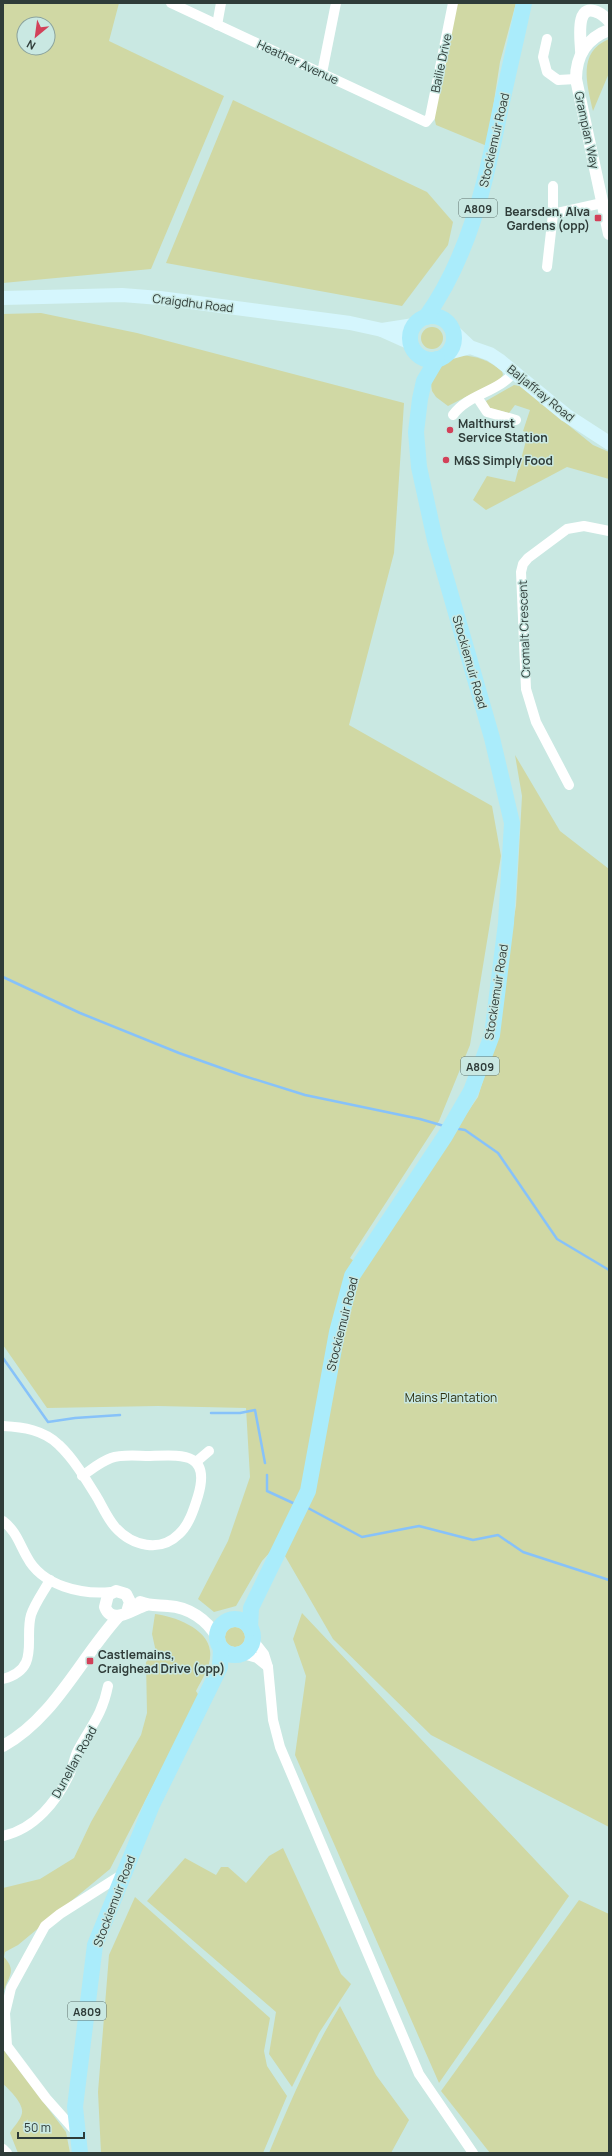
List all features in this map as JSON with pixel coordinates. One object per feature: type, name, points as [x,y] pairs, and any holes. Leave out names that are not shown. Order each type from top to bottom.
[{"type":"main road","name":"Stockiemuir Road","points":[[420,321],[442,295],[464,246],[479,206],[524,3]]},
{"type":"main road","name":"Craigdhu Road","points":[[3,298],[122,295],[145,296],[350,323],[382,330],[415,349]]},
{"type":"main road","points":[[442,295],[453,343],[442,356]]},
{"type":"main road","points":[[450,326],[440,318],[420,321],[410,337],[415,349],[431,360],[470,346]]},
{"type":"main road","name":"Craigdhu Road","points":[[382,330],[420,321]]},
{"type":"main road","name":"Baljaffray Road","points":[[450,326],[470,346],[490,354],[566,415],[609,444]]},
{"type":"main road","name":"Stockiemuir Road","points":[[251,1634],[251,1608],[308,1491],[337,1332],[352,1276],[445,1136],[471,1091],[492,1035],[506,924],[512,823],[492,738],[435,540],[419,467],[416,432],[424,381],[415,349]]},
{"type":"main road","name":"Stockiemuir Road","points":[[424,381],[442,356]]},
{"type":"main road","name":"Stockiemuir Road","points":[[80,2153],[75,2107],[95,1945],[152,1805],[220,1667],[221,1631],[251,1608]]},
{"type":"main road","points":[[220,1667],[240,1654],[250,1646],[251,1634],[244,1622],[221,1631],[228,1654],[240,1654]]},
{"type":"street","name":"Heather Avenue","points":[[172,3],[426,122]]},
{"type":"street","points":[[217,24],[221,3]]},
{"type":"street","points":[[322,73],[336,3]]},
{"type":"street","name":"Bailie Drive","points":[[426,122],[430,117],[453,3]]},
{"type":"street","name":"Grampian Way","points":[[582,51],[580,20],[598,11],[605,23],[602,33],[582,51],[577,61],[576,79],[609,234]]},
{"type":"street","points":[[581,31],[589,37],[602,33]]},
{"type":"street","points":[[547,39],[543,57],[547,72],[558,80],[576,79]]},
{"type":"street","points":[[547,267],[553,214],[552,186]]},
{"type":"street","points":[[553,214],[602,203]]},
{"type":"street","points":[[453,414],[460,406],[502,383],[514,372]]},
{"type":"street","points":[[477,397],[487,412],[516,420]]},
{"type":"street","name":"Cromalt Crescent","points":[[569,785],[536,722],[526,688],[521,572],[523,564],[528,558],[567,529],[584,526],[609,531]]},
{"type":"street","points":[[3,1426],[28,1428],[51,1438],[64,1451],[82,1476],[108,1518],[120,1531],[146,1545],[160,1545],[179,1535],[189,1519],[198,1493],[201,1476],[196,1462],[184,1456],[120,1456],[100,1463],[82,1476]]},
{"type":"street","points":[[196,1462],[208,1451]]},
{"type":"street","points":[[3,1521],[10,1534],[27,1558],[50,1580],[69,1588],[92,1594],[122,1592],[129,1598],[146,1605]]},
{"type":"street","points":[[3,1679],[16,1673],[27,1659],[30,1649],[32,1615],[50,1580]]},
{"type":"street","points":[[111,1592],[105,1599],[114,1611]]},
{"type":"street","points":[[92,1594],[114,1611],[146,1605],[180,1608],[196,1615],[221,1631]]},
{"type":"street","points":[[3,1746],[29,1728],[45,1712],[106,1630],[114,1611],[130,1606],[129,1598]]},
{"type":"street","points":[[251,1634],[264,1654],[268,1667],[273,1720],[285,1759],[419,2074],[473,2153]]},
{"type":"street","points":[[240,1654],[257,1658],[268,1667]]},
{"type":"street","name":"Dunellan Road","points":[[3,1836],[11,1834],[33,1822],[53,1801],[70,1773],[77,1754],[98,1719],[108,1686]]},
{"type":"street","points":[[78,2134],[46,2098],[7,2046],[5,2013],[11,1988],[45,1926],[60,1914],[124,1874]]},
{"type":"street","points":[[3,2149],[7,2153]]},
{"type":"green space","points":[[3,3],[119,3],[109,41],[224,96],[151,269],[3,283]]},
{"type":"green space","points":[[457,3],[516,3],[500,62],[487,146],[436,125],[434,116]]},
{"type":"green space","points":[[609,39],[609,73],[593,111],[587,80],[588,60],[592,52],[599,45]]},
{"type":"green space","points":[[233,100],[427,192],[453,222],[448,245],[402,306],[166,263]]},
{"type":"green space","name":"Mains Plantation","points":[[41,313],[137,333],[404,403],[394,553],[349,725],[492,806],[501,856],[470,1045],[439,1121],[350,1258],[362,1267],[478,1097],[491,1054],[516,906],[522,796],[515,755],[560,831],[609,869],[609,1827],[431,1735],[333,1639],[285,1556],[300,1519],[262,1561],[236,1606],[214,1612],[198,1599],[228,1541],[250,1477],[246,1408],[158,1406],[47,1408],[3,1345],[3,314]]},
{"type":"green space","points":[[432,327],[440,330],[443,338],[440,346],[432,349],[424,346],[421,338],[424,330]]},
{"type":"green space","points":[[459,355],[471,356],[487,361],[502,371],[503,375],[499,380],[448,406],[436,397],[432,391],[431,384],[441,363]]},
{"type":"green space","points":[[514,385],[520,386],[593,445],[609,452],[609,479],[567,467],[486,510],[473,500],[487,476],[515,482],[528,433],[523,431],[530,410],[515,405],[509,413],[489,408],[486,401]]},
{"type":"green space","points":[[302,1613],[569,1896],[439,2083],[295,1755],[306,1676],[293,1639]]},
{"type":"green space","points":[[155,1614],[171,1617],[188,1625],[203,1636],[208,1643],[210,1661],[196,1691],[199,1696],[110,1869],[18,1945],[5,1952],[4,1957],[8,1962],[11,1971],[3,1994],[3,1888],[40,1879],[74,1858],[91,1822],[141,1735],[147,1713],[146,1662],[156,1652],[152,1634]]},
{"type":"green space","points":[[231,1627],[239,1627],[245,1633],[245,1641],[239,1647],[231,1647],[225,1641],[225,1633]]},
{"type":"green space","points":[[283,1848],[341,1974],[351,1984],[319,2033],[292,2087],[269,2054],[276,2012],[147,1901],[185,1858],[216,1875],[221,1867],[228,1867],[246,1883],[269,1856]]},
{"type":"green space","points":[[135,1897],[270,2018],[264,2051],[267,2066],[287,2096],[263,2153],[101,2153],[98,2092],[109,1955]]},
{"type":"green space","points":[[579,1900],[609,1914],[609,2153],[490,2153],[441,2091]]},
{"type":"green space","points":[[340,2006],[376,2075],[409,2120],[391,2153],[269,2153],[310,2060]]},
{"type":"green space","points":[[3,2049],[66,2132],[70,2153],[18,2153],[10,2133],[20,2118],[22,2109],[16,2097],[3,2084]]},
{"type":"waterway","points":[[3,977],[80,1013],[179,1053],[241,1075],[305,1095],[420,1119],[444,1126]]},
{"type":"waterway","points":[[459,1129],[465,1130],[498,1153],[557,1239],[609,1270]]},
{"type":"waterway","points":[[3,1358],[48,1422],[75,1418],[120,1415]]},
{"type":"waterway","points":[[211,1413],[240,1413],[255,1410],[265,1463]]},
{"type":"waterway","points":[[267,1475],[267,1491],[293,1503]]},
{"type":"waterway","points":[[308,1508],[362,1537],[419,1526],[473,1540],[498,1535],[523,1552],[609,1580]]},
{"type":"place","name":"Bearsden, Alva Gardens (opp)","points":[[598,218]]},
{"type":"place","name":"Malthurst Service Station","points":[[450,430]]},
{"type":"place","name":"M&S Simply Food","points":[[446,460]]},
{"type":"place","name":"Castlemains, Craighead Drive (opp)","points":[[90,1661]]}]
